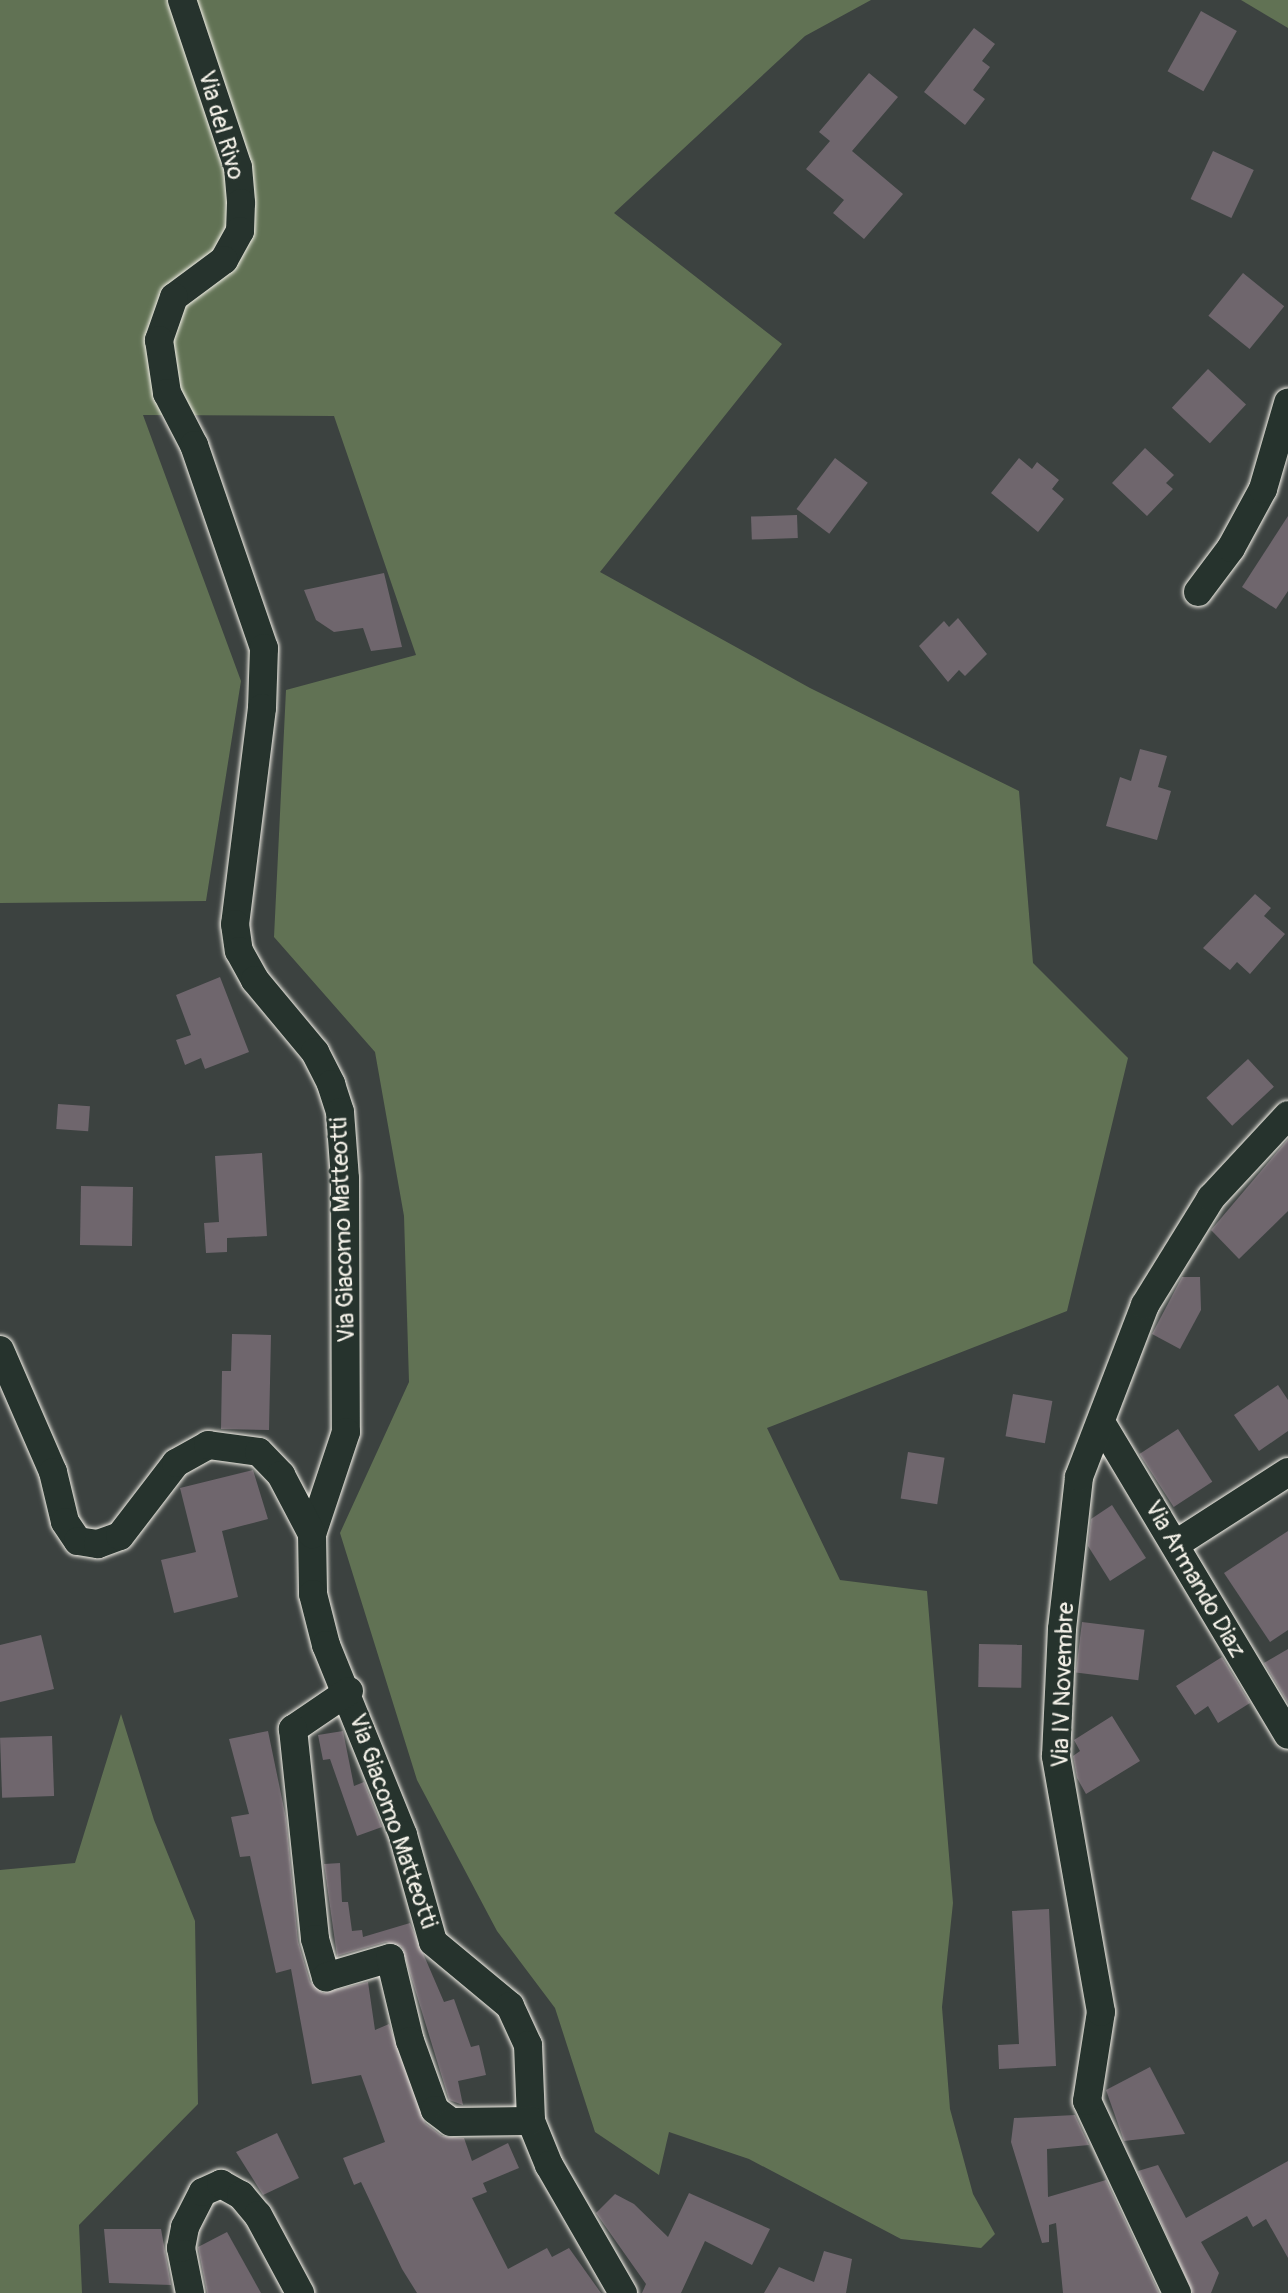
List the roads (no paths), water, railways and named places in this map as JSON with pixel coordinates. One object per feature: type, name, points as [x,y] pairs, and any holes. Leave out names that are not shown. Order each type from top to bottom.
[{"type":"street","name":"Via del Rivo","points":[[182,0],[238,167],[240,231],[224,260],[174,297],[159,341],[167,393],[194,445],[227,543]]},
{"type":"street","points":[[1198,592],[1231,548],[1263,489],[1288,403]]},
{"type":"street","name":"Via Giacomo Matteotti","points":[[227,543],[264,648],[262,708],[235,924],[239,951],[255,980],[315,1052],[331,1084],[341,1125],[346,1432],[312,1534],[313,1594],[326,1645],[348,1691],[403,1835],[433,1942],[510,2006],[528,2045],[531,2121],[549,2165],[623,2293]]},
{"type":"street","name":"Via IV Novembre","points":[[1177,2293],[1087,2101],[1101,2012],[1056,1756],[1062,1629],[1079,1477],[1102,1424],[1145,1305],[1178,1245],[1212,1198],[1288,1115]]},
{"type":"street","points":[[0,1350],[53,1472],[65,1522],[78,1541],[98,1544],[120,1536],[176,1463],[208,1445],[259,1452],[281,1475],[312,1534]]},
{"type":"street","name":"Via Armando Diaz","points":[[1102,1424],[1288,1735]]},
{"type":"street","points":[[1176,1544],[1288,1472]]},
{"type":"street","name":"Via Giacomo Matteotti","points":[[348,1691],[293,1729],[315,1939],[326,1977],[390,1958],[410,2041],[435,2110],[451,2122],[531,2121]]},
{"type":"street","points":[[190,2293],[181,2248],[186,2227],[203,2192],[221,2185],[241,2195],[258,2216],[300,2293]]}]
